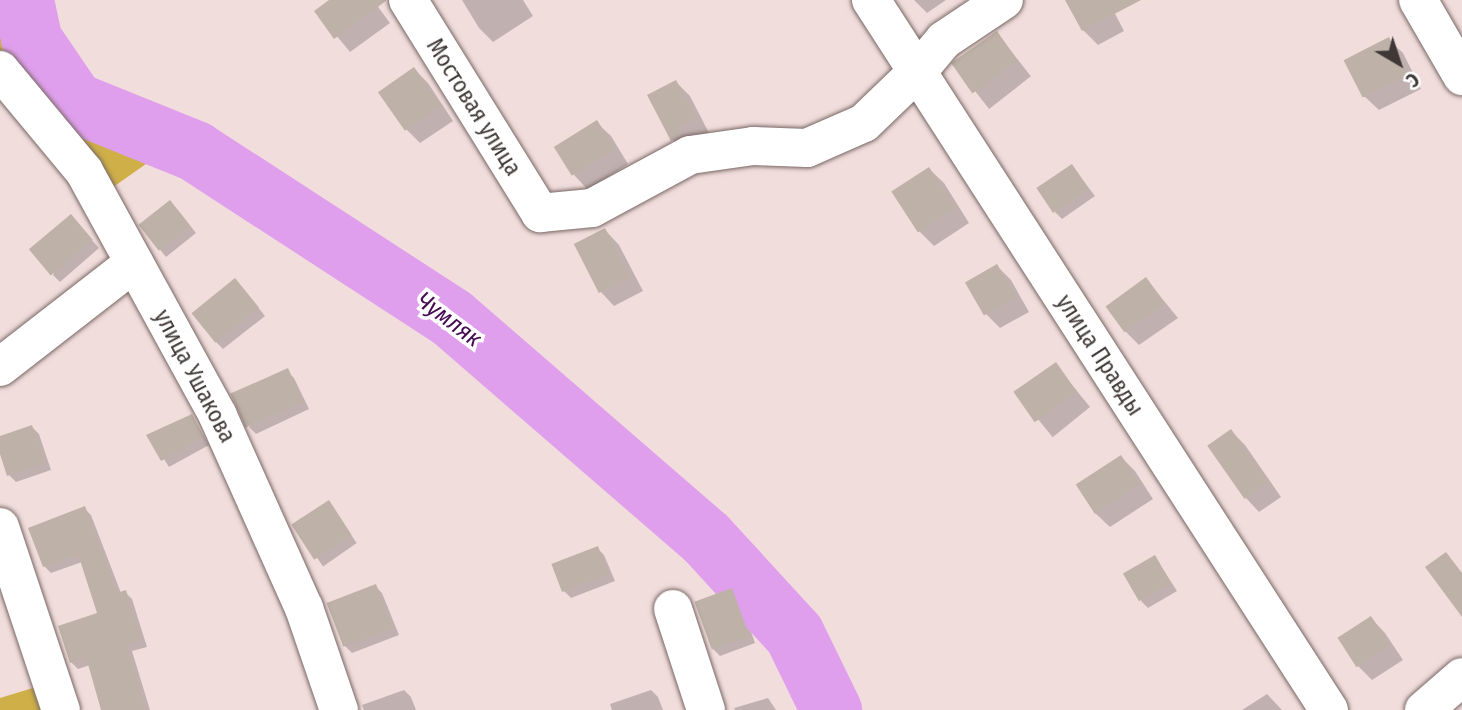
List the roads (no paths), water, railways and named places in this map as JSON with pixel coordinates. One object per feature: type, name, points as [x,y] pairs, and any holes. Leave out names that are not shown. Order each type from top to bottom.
[{"type":"street","name":"Мостовая улица","points":[[408,0],[540,213],[592,208],[690,155],[753,146],[807,148],[864,123],[918,71]]},
{"type":"street","name":"улица Правды","points":[[871,0],[1329,710]]},
{"type":"street","points":[[918,71],[944,40],[1004,0]]},
{"type":"street","points":[[1418,0],[1462,76]]},
{"type":"street","name":"улица Ушакова","points":[[0,70],[84,171],[218,416],[304,608],[339,710]]},
{"type":"street","points":[[0,367],[134,263]]},
{"type":"street","points":[[0,527],[61,710]]},
{"type":"street","points":[[673,609],[706,710]]},
{"type":"street","points":[[1424,710],[1462,677]]},
{"type":"waterway","name":"Чумляк","points":[[23,0],[31,39],[74,102],[195,151],[452,318],[706,538],[794,634],[831,710]]}]
